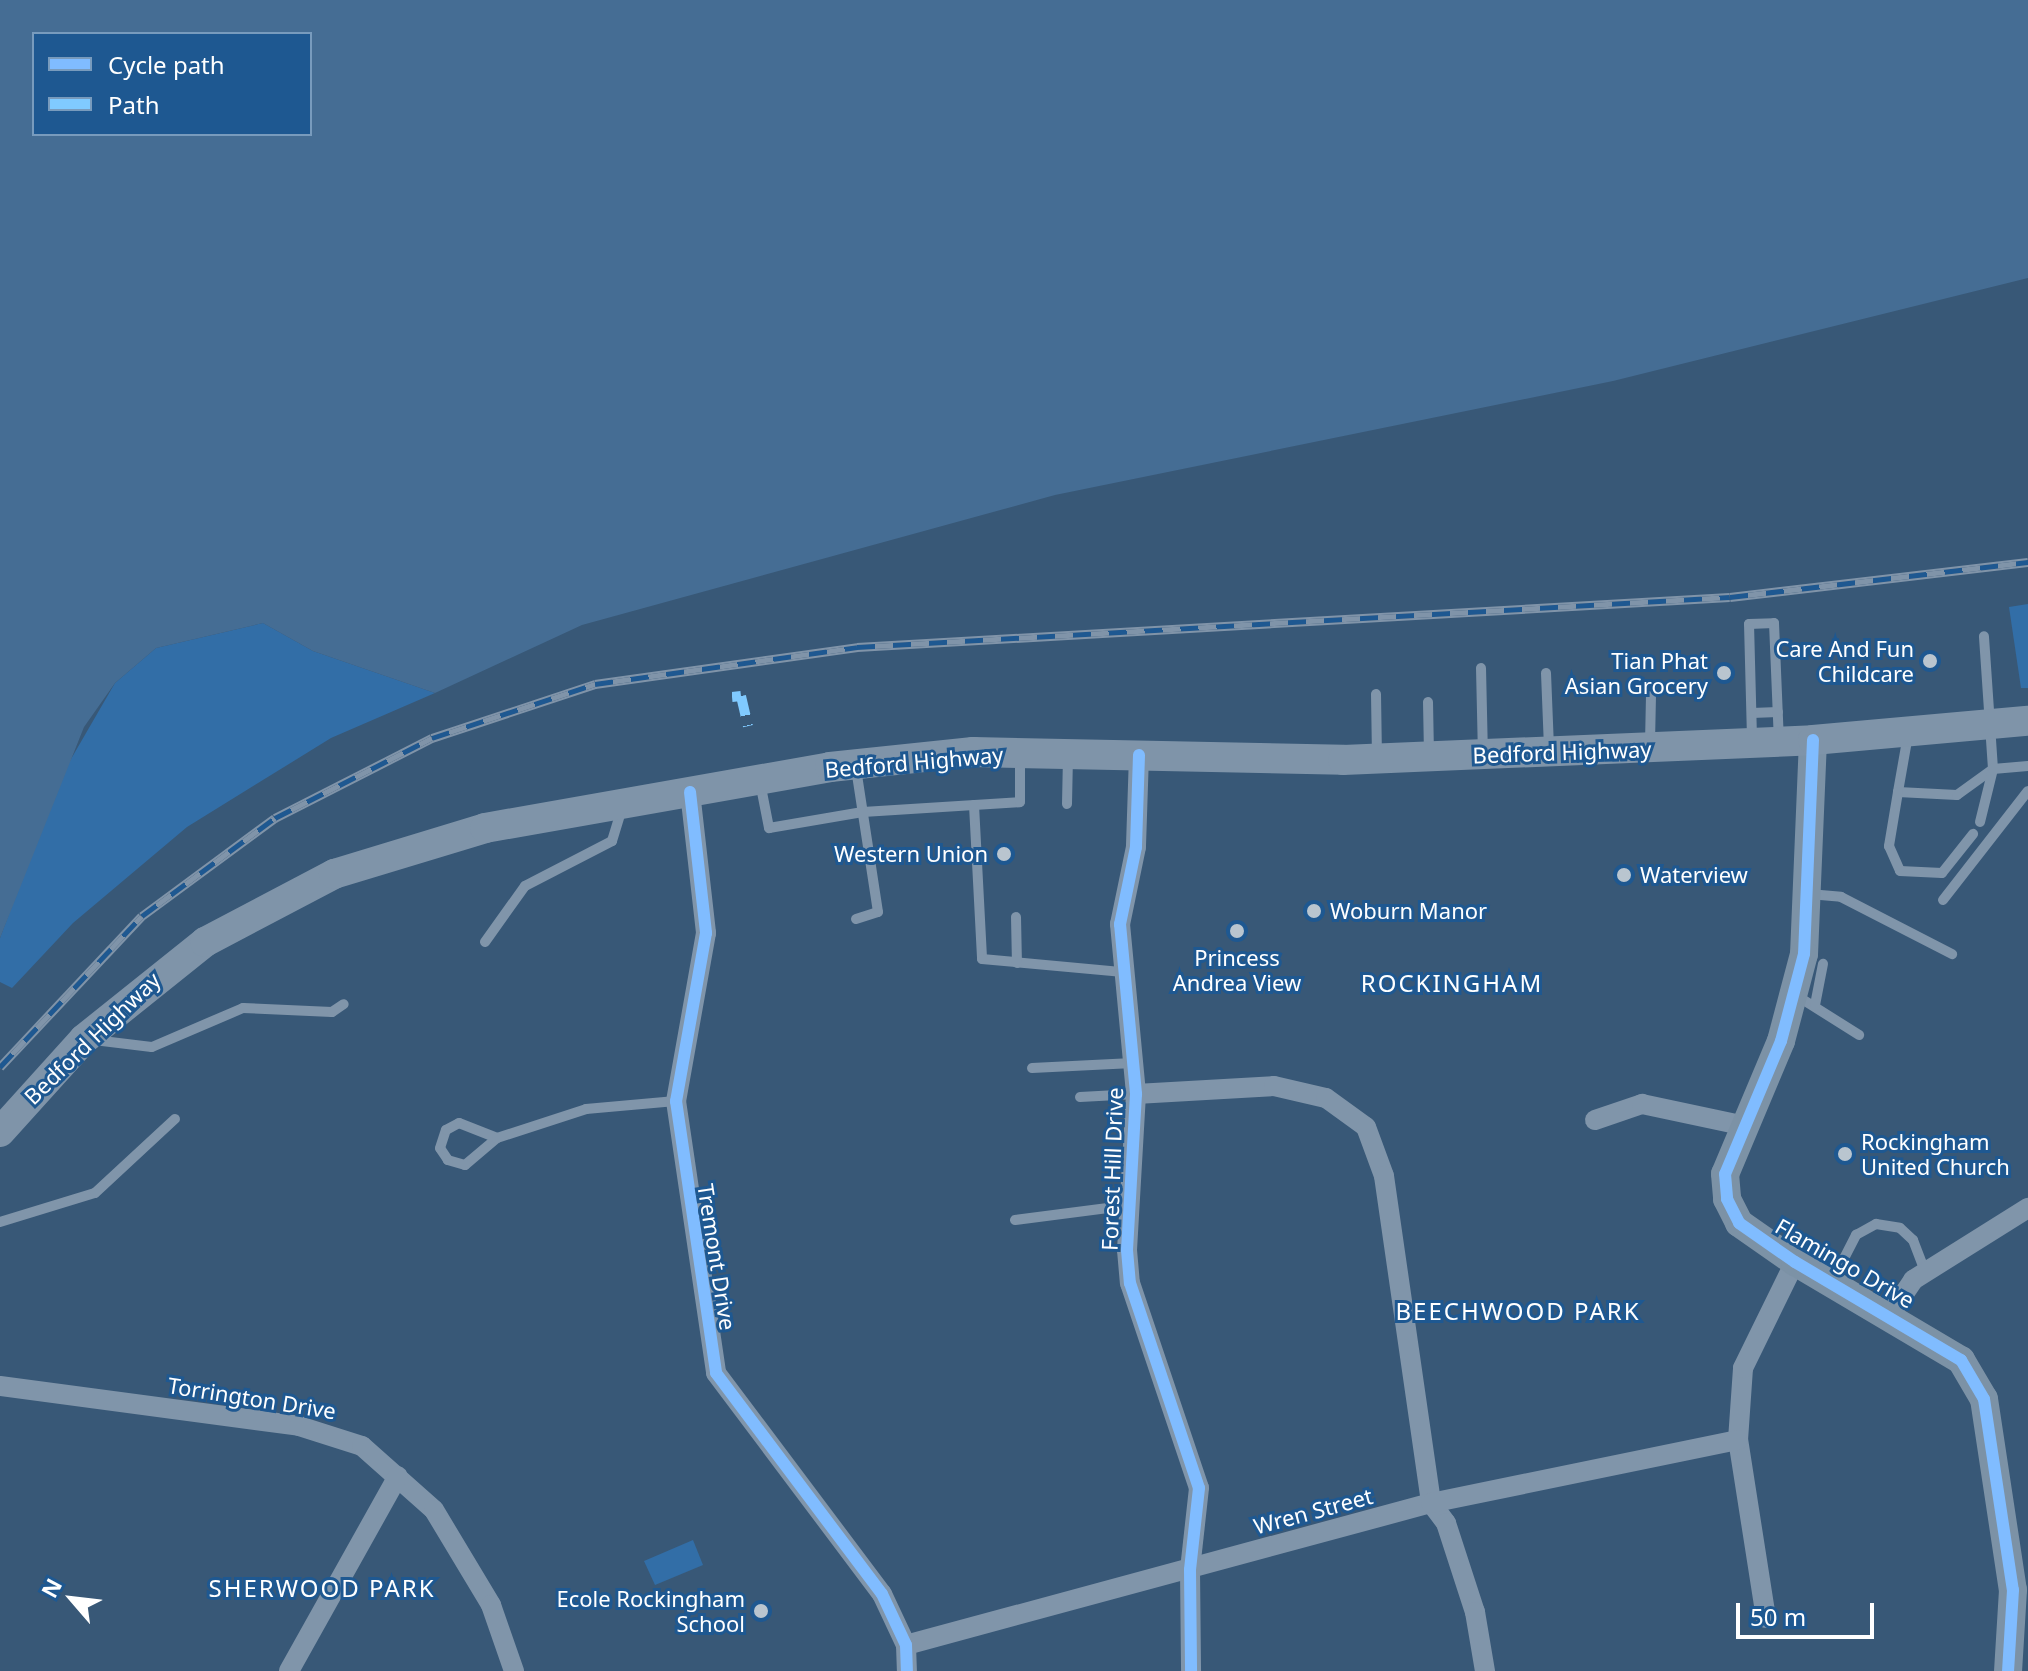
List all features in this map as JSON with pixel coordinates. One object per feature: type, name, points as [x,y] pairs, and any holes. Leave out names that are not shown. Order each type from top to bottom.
[{"type":"main road","name":"Bedford Highway","points":[[0,1132],[84,1039],[180,958],[334,874],[485,828],[856,766],[1020,754],[1377,759],[1766,743],[2028,721]]},
{"type":"street","name":"Flamingo Drive","points":[[1813,740],[1804,999],[1741,1125],[1725,1174],[1727,1199],[1739,1223],[1795,1262],[1891,1313],[1961,1360],[1984,1399],[2013,1590],[2008,1671]]},
{"type":"street","name":"Forest Hill Drive","points":[[1139,755],[1136,847],[1120,924],[1136,1094],[1130,1283],[1199,1488],[1190,1570],[1191,1671]]},
{"type":"street","name":"Tremont Drive","points":[[690,792],[706,933],[676,1101],[716,1373],[882,1594],[906,1645],[907,1671]]},
{"type":"street","points":[[1136,1094],[1274,1086],[1326,1098],[1366,1127],[1384,1176],[1431,1503],[1446,1523],[1475,1612],[1485,1671]]},
{"type":"street","points":[[1595,1120],[1642,1104],[1741,1125]]},
{"type":"street","points":[[1891,1313],[1925,1272],[2028,1208]]},
{"type":"street","points":[[1766,1618],[1738,1440],[1743,1368],[1795,1262]]},
{"type":"street","name":"Torrington Drive","points":[[0,1386],[322,1431],[362,1446],[434,1510],[491,1605],[514,1671]]},
{"type":"street","name":"Wren Street","points":[[906,1645],[1431,1503],[1738,1440]]},
{"type":"street","points":[[289,1671],[398,1476]]},
{"type":"lane","points":[[1774,623],[1778,712],[1766,743],[1752,713],[1749,624],[1774,623]]},
{"type":"lane","points":[[1980,822],[1993,769],[1994,724],[1984,636]]},
{"type":"lane","points":[[1481,668],[1483,755]]},
{"type":"lane","points":[[1546,673],[1549,753]]},
{"type":"lane","points":[[1376,694],[1377,759]]},
{"type":"lane","points":[[1650,749],[1651,696]]},
{"type":"lane","points":[[1428,702],[1429,757]]},
{"type":"lane","points":[[1752,713],[1778,712]]},
{"type":"lane","points":[[1908,733],[1889,846],[1900,871],[1942,873],[1973,834]]},
{"type":"lane","points":[[760,780],[769,828],[863,812],[1020,802],[1020,754]]},
{"type":"lane","points":[[1067,804],[1068,754]]},
{"type":"lane","points":[[856,766],[878,912],[856,919]]},
{"type":"lane","points":[[1898,792],[1957,795],[1993,769],[2028,766]]},
{"type":"lane","points":[[1943,900],[2028,791]]},
{"type":"lane","points":[[485,942],[525,886],[612,841],[623,821],[621,803]]},
{"type":"lane","points":[[974,805],[982,959],[1123,972]]},
{"type":"lane","points":[[1809,894],[1841,897],[1952,954]]},
{"type":"lane","points":[[1016,917],[1017,963]]},
{"type":"lane","points":[[1823,964],[1804,999],[1859,1035]]},
{"type":"lane","points":[[84,1039],[152,1047],[243,1008],[332,1012],[344,1004]]},
{"type":"lane","points":[[1032,1068],[1133,1063]]},
{"type":"lane","points":[[1080,1097],[1136,1094]]},
{"type":"lane","points":[[497,1138],[459,1123],[444,1133],[440,1148],[448,1160],[465,1165],[497,1138],[586,1109],[676,1101]]},
{"type":"lane","points":[[0,1222],[95,1193],[175,1119]]},
{"type":"lane","points":[[1015,1220],[1131,1205]]},
{"type":"lane","points":[[1832,1282],[1856,1235],[1876,1224],[1900,1228],[1913,1240],[1925,1272]]},
{"type":"shaded area","points":[[0,0],[2028,0],[2028,278],[1613,381],[1055,495],[582,625],[435,693],[313,651],[263,623],[156,648],[115,683],[84,727],[0,938]]},
{"type":"shaded area","points":[[2028,604],[2028,688],[2021,688],[2009,607]]},
{"type":"shaded area","points":[[263,623],[313,651],[435,693],[331,738],[187,827],[73,923],[12,988],[0,982],[0,938],[60,778],[115,683],[156,648]]},
{"type":"shaded area","points":[[693,1540],[703,1565],[655,1585],[644,1561]]},
{"type":"railway","points":[[0,1067],[142,916],[275,818],[432,738],[595,684],[857,647],[1730,597],[2028,562]]},
{"type":"marked path","points":[[732,697],[741,696],[748,726]]},
{"type":"cycle path","points":[[1813,740],[1804,954],[1781,1041],[1725,1174],[1727,1199],[1739,1223],[1795,1262],[1961,1360],[1984,1399],[2013,1590],[2008,1671]]},
{"type":"cycle path","points":[[1139,755],[1136,847],[1120,924],[1136,1094],[1127,1250],[1130,1283],[1199,1488],[1190,1570],[1191,1671]]},
{"type":"cycle path","points":[[690,792],[706,933],[676,1101],[716,1373],[882,1594],[906,1645],[907,1671]]},
{"type":"place","name":"Care And Fun Childcare","points":[[1930,661]]},
{"type":"place","name":"Tian Phat Asian Grocery","points":[[1724,673]]},
{"type":"place","name":"Western Union","points":[[1004,854]]},
{"type":"place","name":"Waterview","points":[[1624,875]]},
{"type":"place","name":"Woburn Manor","points":[[1314,911]]},
{"type":"place","name":"Princess Andrea View","points":[[1237,931]]},
{"type":"place","name":"Rockingham United Church","points":[[1845,1154]]},
{"type":"place","name":"Ecole Rockingham School","points":[[761,1611]]},
{"type":"district","name":"ROCKINGHAM","points":[[1452,983]]},
{"type":"district","name":"BEECHWOOD PARK","points":[[1518,1311]]},
{"type":"district","name":"SHERWOOD PARK","points":[[322,1588]]}]
